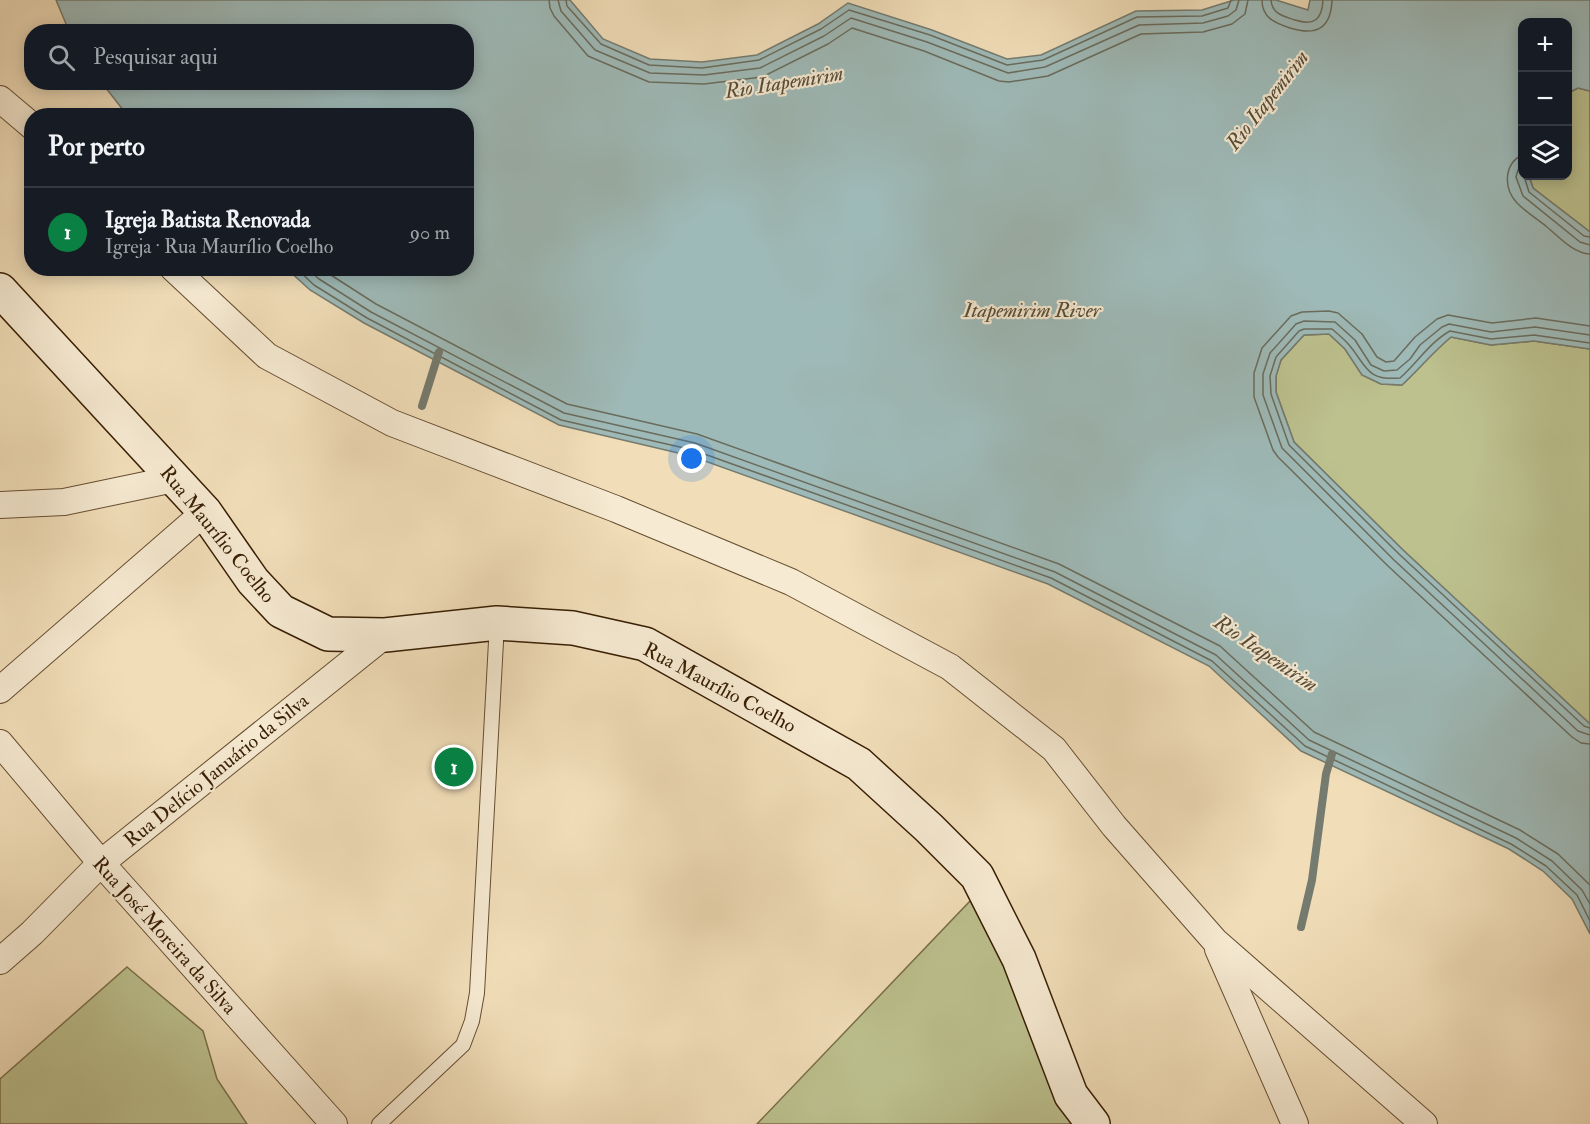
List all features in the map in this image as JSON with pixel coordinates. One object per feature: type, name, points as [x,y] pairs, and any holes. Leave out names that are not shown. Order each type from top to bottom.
[{"type":"main road","name":"Rua Maurílio Coelho","points":[[0,291],[14,320],[205,512],[253,581],[281,611],[328,634],[385,635],[497,623],[573,628],[645,645],[860,764],[977,876],[1019,959],[1071,1095],[1093,1124]]},
{"type":"street","points":[[0,99],[24,119]]},
{"type":"street","points":[[182,276],[267,356],[392,423],[616,509],[791,582],[950,667],[1054,749],[1114,826],[1215,941],[1424,1124]]},
{"type":"street","points":[[0,505],[64,502],[174,479]]},
{"type":"street","points":[[0,690],[205,512]]},
{"type":"street","name":"Rua Delício Januário da Silva","points":[[0,961],[32,933],[101,863],[385,635]]},
{"type":"street","name":"Rua José Moreira da Silva","points":[[0,743],[101,863],[334,1124]]},
{"type":"street","points":[[1215,941],[1295,1124]]},
{"type":"lane","points":[[379,1124],[462,1045],[472,1021],[477,993],[497,623]]},
{"type":"green space","points":[[1578,88],[1590,91],[1590,232],[1533,188],[1530,180],[1572,180],[1572,91]]},
{"type":"green space","points":[[1329,334],[1345,349],[1362,375],[1381,384],[1402,385],[1451,337],[1491,345],[1534,341],[1590,349],[1590,724],[1403,550],[1294,442],[1276,392],[1276,376],[1281,360],[1304,335]]},
{"type":"green space","points":[[972,899],[982,911],[1072,1124],[757,1124]]},
{"type":"green space","points":[[127,967],[203,1031],[217,1079],[247,1124],[0,1124],[0,1079]]},
{"type":"water","name":"Itapemirim River","points":[[56,0],[570,0],[603,39],[650,59],[702,62],[757,55],[818,24],[848,3],[932,30],[1007,59],[1041,55],[1136,11],[1202,10],[1234,0],[1276,0],[1308,10],[1310,0],[1590,0],[1590,91],[1578,88],[1572,91],[1572,18],[1518,18],[1518,180],[1530,180],[1533,188],[1590,232],[1590,349],[1534,341],[1491,345],[1451,337],[1402,385],[1381,384],[1362,375],[1345,349],[1329,334],[1304,335],[1281,360],[1276,376],[1276,392],[1294,442],[1403,550],[1590,724],[1590,934],[1572,899],[1543,871],[1509,849],[1301,751],[1209,666],[1048,584],[691,456],[559,425],[364,323],[310,290],[295,276],[474,276],[474,108],[122,108],[107,90],[474,90],[474,24],[66,24]]},
{"type":"waterway","points":[[422,406],[439,352]]},
{"type":"waterway","points":[[1301,927],[1312,880],[1326,774],[1332,754]]},
{"type":"place","name":"Igreja Batista Renovada","points":[[454,767]]},
{"type":"water label","name":"Rio Itapemirim","points":[[784,82]]},
{"type":"water label","name":"Rio Itapemirim","points":[[1267,100]]},
{"type":"water label","name":"Rio Itapemirim","points":[[1266,653]]}]
